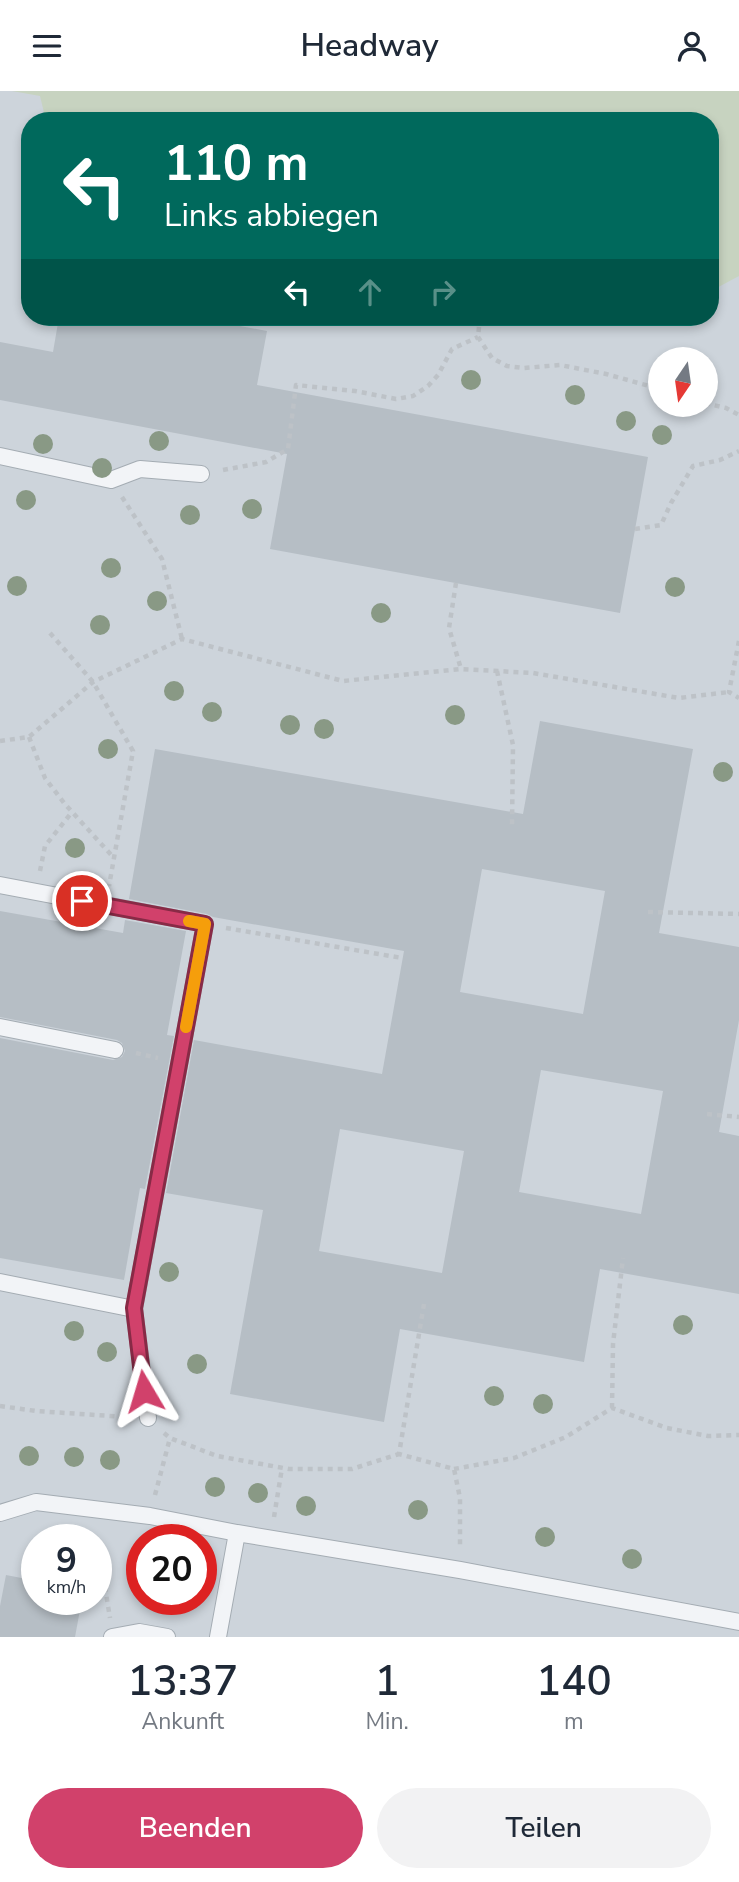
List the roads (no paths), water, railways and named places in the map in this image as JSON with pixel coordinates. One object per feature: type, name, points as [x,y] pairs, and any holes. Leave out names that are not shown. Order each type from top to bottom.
[{"type":"lane","points":[[0,456],[111,479],[140,469],[201,474]]},
{"type":"lane","points":[[0,885],[205,924],[134,1308],[148,1418]]},
{"type":"lane","points":[[0,1027],[116,1050]]},
{"type":"lane","points":[[0,1282],[134,1308]]},
{"type":"lane","points":[[0,1513],[36,1502],[150,1516],[739,1622]]},
{"type":"lane","points":[[218,1637],[237,1533]]},
{"type":"lane","points":[[113,1637],[139,1632],[167,1637]]}]
